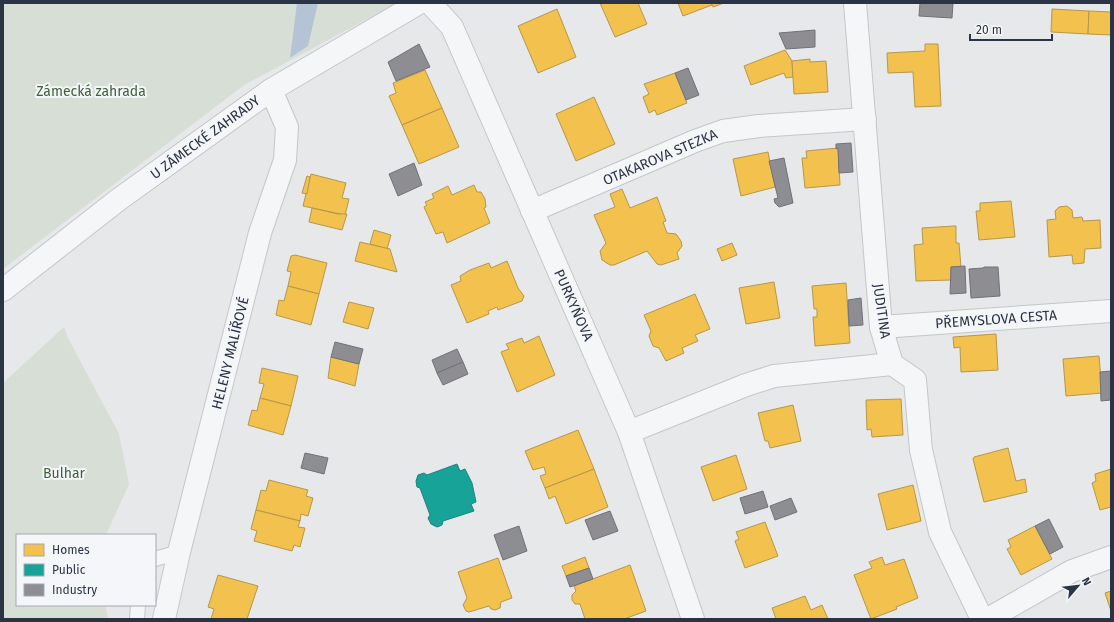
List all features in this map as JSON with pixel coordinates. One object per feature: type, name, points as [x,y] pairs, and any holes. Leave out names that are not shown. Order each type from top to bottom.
[{"type":"street","name":"U ZÁMECKÉ ZAHRADY","points":[[3,290],[118,200],[271,90],[419,3]]},
{"type":"street","name":"PURKYŇOVA","points":[[430,3],[452,27],[629,432],[693,619]]},
{"type":"street","name":"JUDITINA","points":[[855,3],[881,326],[892,364]]},
{"type":"street","name":"HELENY MALÍŘOVÉ","points":[[164,619],[178,552],[260,233],[285,160],[287,127],[271,90]]},
{"type":"street","name":"OTAKAROVA STEZKA","points":[[532,211],[695,141],[723,131],[759,126],[865,119]]},
{"type":"street","name":"PŘEMYSLOVA CESTA","points":[[881,326],[1111,311]]},
{"type":"street","points":[[629,432],[746,385],[774,376],[892,364],[915,380],[921,450],[940,532],[982,619]]},
{"type":"street","points":[[988,619],[1072,571],[1111,557]]},
{"type":"lane","points":[[156,559],[178,552]]},
{"type":"lane","points":[[137,619],[138,606]]},
{"type":"green space","name":"Zámecká zahrada","points":[[3,3],[397,3],[244,85],[3,269]]},
{"type":"green space","name":"Bulhar","points":[[64,327],[68,338],[119,434],[129,484],[106,534],[16,534],[16,606],[105,606],[108,619],[3,619],[3,383]]},
{"type":"water","points":[[297,3],[318,3],[308,46],[290,58]]},
{"type":"building: Homes","points":[[600,3],[638,3],[647,24],[615,37]]},
{"type":"building: Homes","points":[[678,3],[711,3],[712,5],[683,16]]},
{"type":"building: Homes","points":[[711,3],[724,3],[713,7]]},
{"type":"building: Homes","points":[[557,9],[576,57],[538,73],[518,26]]},
{"type":"building: Homes","points":[[1052,9],[1089,11],[1088,34],[1051,32]]},
{"type":"building: Homes","points":[[1089,11],[1111,12],[1111,35],[1088,34]]},
{"type":"building: Homes","points":[[925,44],[938,44],[941,106],[915,107],[913,72],[888,73],[887,53],[925,51]]},
{"type":"building: Homes","points":[[785,50],[792,61],[793,77],[786,78],[784,73],[751,85],[744,66]]},
{"type":"building: Homes","points":[[810,59],[810,62],[826,61],[828,92],[794,94],[792,61]]},
{"type":"building: Homes","points":[[425,70],[442,108],[402,125],[389,96],[396,93],[393,83]]},
{"type":"building: Homes","points":[[675,73],[687,103],[657,115],[655,110],[649,113],[643,97],[649,94],[644,84]]},
{"type":"building: Homes","points":[[594,97],[615,144],[576,161],[556,114]]},
{"type":"building: Homes","points":[[442,108],[459,147],[419,164],[402,125]]},
{"type":"building: Homes","points":[[838,148],[840,185],[805,188],[802,158],[807,158],[806,151]]},
{"type":"building: Homes","points":[[768,152],[775,187],[741,196],[733,159]]},
{"type":"building: Homes","points":[[311,174],[346,183],[342,198],[349,199],[345,215],[303,206]]},
{"type":"building: Homes","points":[[307,176],[310,177],[307,194],[302,193]]},
{"type":"building: Homes","points":[[474,185],[477,192],[481,192],[485,199],[486,207],[484,208],[490,223],[447,243],[443,232],[436,234],[424,207],[427,205],[425,202],[434,198],[432,194],[448,186],[452,195]]},
{"type":"building: Homes","points":[[622,189],[630,208],[657,197],[666,221],[663,222],[667,233],[676,234],[681,241],[682,246],[677,253],[679,259],[661,265],[657,264],[647,251],[614,265],[610,265],[602,260],[600,251],[606,243],[594,215],[615,207],[610,194]]},
{"type":"building: Homes","points":[[1011,201],[1015,237],[979,240],[976,211],[980,211],[980,203]]},
{"type":"building: Homes","points":[[1067,206],[1072,210],[1073,218],[1082,217],[1083,221],[1100,220],[1101,248],[1085,249],[1084,263],[1073,264],[1072,255],[1049,257],[1047,220],[1056,219],[1055,211],[1059,207]]},
{"type":"building: Homes","points":[[312,208],[338,214],[347,214],[342,230],[309,222]]},
{"type":"building: Homes","points":[[956,226],[956,243],[959,243],[961,267],[951,267],[951,280],[916,281],[914,245],[923,244],[922,228]]},
{"type":"building: Homes","points":[[374,230],[391,235],[387,249],[370,244]]},
{"type":"building: Homes","points":[[360,242],[390,249],[397,272],[355,261]]},
{"type":"building: Homes","points":[[732,243],[737,255],[722,261],[717,249]]},
{"type":"building: Homes","points":[[295,255],[327,263],[319,294],[288,286],[291,272],[287,271],[291,256]]},
{"type":"building: Homes","points":[[507,261],[518,288],[524,296],[522,301],[498,310],[497,307],[488,311],[489,314],[467,323],[451,285],[461,281],[460,276],[470,270],[489,263],[491,268]]},
{"type":"building: Homes","points":[[774,282],[780,318],[746,324],[739,288]]},
{"type":"building: Homes","points":[[846,283],[850,343],[815,346],[813,317],[817,317],[817,309],[814,309],[812,286]]},
{"type":"building: Homes","points":[[288,286],[319,294],[311,325],[276,315],[279,300],[284,301]]},
{"type":"building: Homes","points":[[695,294],[710,329],[695,335],[698,341],[682,348],[684,353],[666,361],[659,348],[653,346],[649,336],[651,331],[644,315]]},
{"type":"building: Homes","points":[[349,302],[374,308],[368,329],[343,322]]},
{"type":"building: Homes","points":[[996,334],[998,370],[961,372],[960,347],[954,348],[953,337]]},
{"type":"building: Homes","points":[[539,336],[555,375],[517,392],[501,352],[509,349],[506,344],[522,338],[524,343]]},
{"type":"building: Homes","points":[[1099,356],[1102,393],[1066,396],[1063,359]]},
{"type":"building: Homes","points":[[331,357],[359,364],[355,386],[328,378]]},
{"type":"building: Homes","points":[[262,368],[298,376],[291,406],[260,398],[264,384],[259,383]]},
{"type":"building: Homes","points":[[260,398],[291,406],[283,435],[248,425],[252,410],[257,411]]},
{"type":"building: Homes","points":[[901,399],[903,435],[872,437],[871,429],[867,430],[866,400]]},
{"type":"building: Homes","points":[[793,405],[801,441],[770,448],[768,441],[765,441],[758,413]]},
{"type":"building: Homes","points":[[578,430],[594,469],[545,488],[540,476],[546,474],[544,467],[533,470],[525,451]]},
{"type":"building: Homes","points":[[1008,448],[1016,481],[1025,479],[1027,492],[984,502],[973,459],[974,457]]},
{"type":"building: Homes","points":[[736,455],[747,489],[713,501],[701,467]]},
{"type":"building: Homes","points":[[594,469],[608,507],[566,524],[555,496],[549,499],[545,488]]},
{"type":"building: Homes","points":[[1111,469],[1111,507],[1100,510],[1092,483],[1096,481],[1095,474]]},
{"type":"building: Homes","points":[[269,480],[308,490],[306,496],[313,498],[308,516],[301,514],[300,521],[256,510],[261,490],[266,491]]},
{"type":"building: Homes","points":[[913,485],[921,521],[887,530],[878,494]]},
{"type":"building: Homes","points":[[256,510],[300,521],[298,527],[305,528],[300,547],[294,545],[292,551],[254,541],[257,531],[251,529]]},
{"type":"building: Homes","points":[[765,522],[778,556],[745,568],[735,541],[739,539],[736,532]]},
{"type":"building: Homes","points":[[1035,526],[1052,559],[1021,575],[1007,549],[1011,547],[1008,540]]},
{"type":"building: Homes","points":[[585,557],[589,568],[566,576],[562,566]]},
{"type":"building: Homes","points":[[882,557],[885,565],[904,559],[918,598],[896,607],[897,609],[871,619],[854,575],[872,568],[869,562]]},
{"type":"building: Homes","points":[[498,558],[512,598],[501,602],[500,608],[495,610],[491,609],[489,606],[469,612],[466,611],[463,605],[467,598],[458,572]]},
{"type":"building: Homes","points":[[630,565],[646,611],[624,619],[585,619],[580,604],[575,604],[572,600],[572,595],[576,591],[574,586]]},
{"type":"building: Homes","points":[[218,575],[258,586],[247,619],[211,619],[214,609],[208,607]]},
{"type":"building: Homes","points":[[1111,591],[1111,611],[1105,593]]},
{"type":"building: Homes","points":[[805,596],[811,610],[822,605],[828,619],[776,619],[772,608]]},
{"type":"building: Public","points":[[457,464],[460,471],[465,469],[472,483],[476,502],[471,504],[474,511],[443,521],[442,525],[437,527],[431,524],[428,518],[430,515],[420,488],[417,487],[416,481],[418,475],[424,473],[427,475]]},
{"type":"building: Industry","points":[[920,3],[953,3],[952,18],[919,16]]},
{"type":"building: Industry","points":[[815,30],[815,47],[786,49],[779,33]]},
{"type":"building: Industry","points":[[419,44],[430,67],[396,81],[388,62]]},
{"type":"building: Industry","points":[[688,68],[699,95],[686,100],[675,73]]},
{"type":"building: Industry","points":[[851,143],[853,172],[839,173],[838,148],[836,149],[836,144]]},
{"type":"building: Industry","points":[[784,158],[793,203],[779,207],[775,203],[774,199],[778,198],[769,161]]},
{"type":"building: Industry","points":[[414,163],[422,185],[398,196],[389,174]]},
{"type":"building: Industry","points":[[965,266],[966,293],[950,294],[951,267]]},
{"type":"building: Industry","points":[[998,267],[1000,296],[971,298],[969,269]]},
{"type":"building: Industry","points":[[861,298],[863,325],[849,326],[848,300]]},
{"type":"building: Industry","points":[[335,342],[363,349],[359,364],[331,357]]},
{"type":"building: Industry","points":[[457,349],[463,362],[437,373],[432,360]]},
{"type":"building: Industry","points":[[463,362],[468,374],[443,385],[437,373]]},
{"type":"building: Industry","points":[[1111,371],[1111,400],[1101,401],[1100,372]]},
{"type":"building: Industry","points":[[305,453],[328,458],[324,474],[301,468]]},
{"type":"building: Industry","points":[[763,491],[768,507],[745,514],[740,498]]},
{"type":"building: Industry","points":[[791,498],[797,512],[775,520],[770,506]]},
{"type":"building: Industry","points":[[610,511],[618,531],[593,540],[585,520]]},
{"type":"building: Industry","points":[[1049,519],[1063,547],[1050,554],[1035,526]]},
{"type":"building: Industry","points":[[519,526],[527,551],[503,560],[494,535]]},
{"type":"building: Industry","points":[[589,568],[593,579],[570,587],[566,576]]}]
